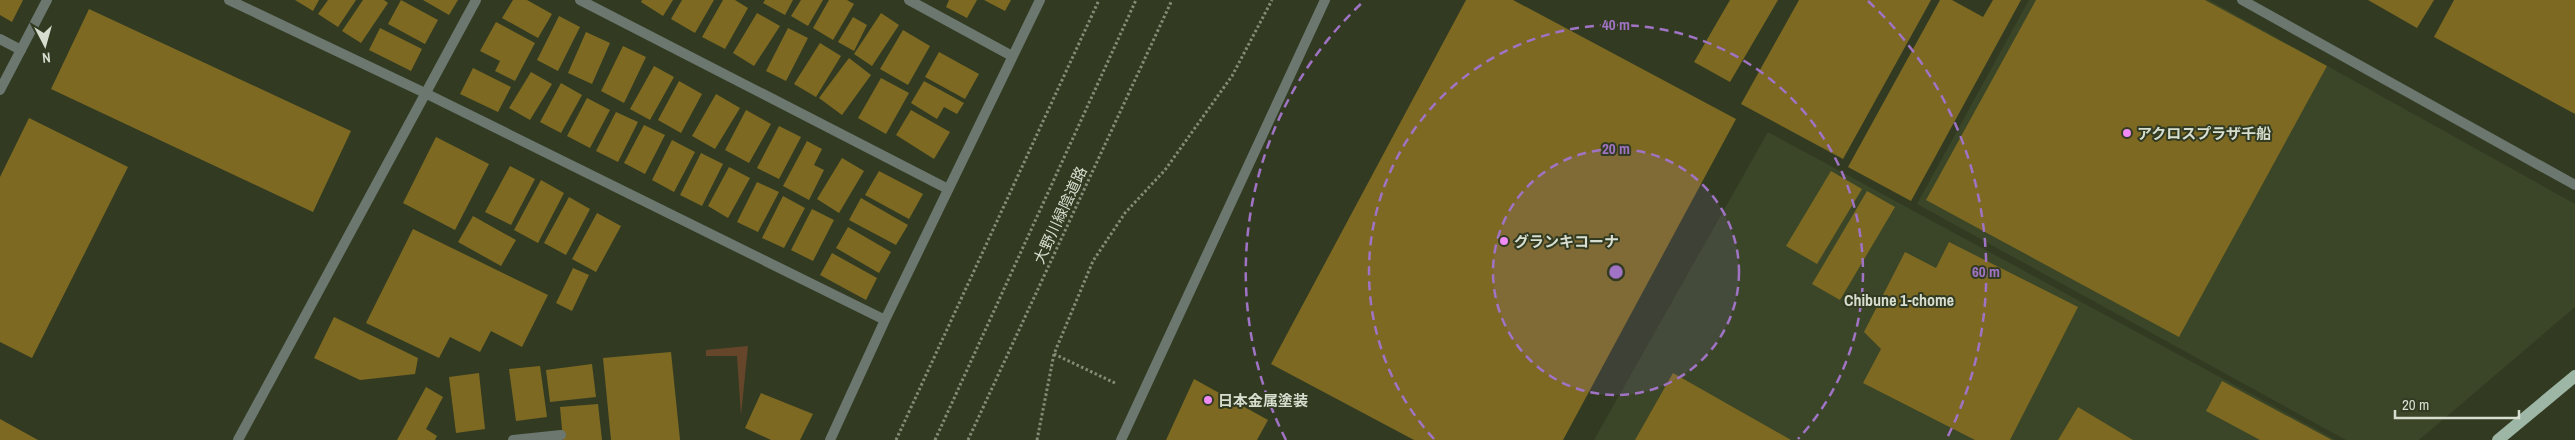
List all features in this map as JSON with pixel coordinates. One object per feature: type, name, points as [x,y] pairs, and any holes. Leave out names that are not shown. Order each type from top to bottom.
[{"type":"main road","points":[[2498,440],[2575,376]]},
{"type":"street","points":[[0,90],[46,0]]},
{"type":"street","points":[[230,0],[425,93],[885,320]]},
{"type":"street","points":[[238,440],[476,0]]},
{"type":"street","points":[[580,0],[948,189]]},
{"type":"street","points":[[909,0],[1012,56]]},
{"type":"street","points":[[830,440],[885,320],[1040,0]]},
{"type":"street","points":[[1121,440],[1325,0]]},
{"type":"street","points":[[2242,0],[2575,185]]},
{"type":"street","points":[[0,39],[21,50]]},
{"type":"street","points":[[513,440],[561,435]]},
{"type":"path","points":[[896,440],[1098,0]]},
{"type":"path","name":"大野川緑陰道路","points":[[936,440],[1136,0]]},
{"type":"path","name":"大野川緑陰道路","points":[[968,440],[1172,0]]},
{"type":"path","points":[[1037,440],[1054,354],[1093,261],[1125,213],[1165,170],[1232,76],[1272,0]]},
{"type":"path","points":[[1054,354],[1142,395]]},
{"type":"shaded area","points":[[2029,0],[2209,0],[2575,204],[2575,307],[2419,440],[2346,440],[1917,204]]},
{"type":"shaded area","points":[[1768,132],[2336,440],[1594,440]]},
{"type":"shaded area","points":[[748,346],[741,415],[737,356],[706,356],[706,350]]},
{"type":"building","points":[[0,0],[23,0],[12,22],[0,15]]},
{"type":"building","points":[[295,0],[319,0],[313,11]]},
{"type":"building","points":[[328,0],[356,0],[338,27],[318,14]]},
{"type":"building","points":[[363,0],[384,0],[388,3],[361,43],[342,31]]},
{"type":"building","points":[[401,0],[438,20],[425,44],[388,24]]},
{"type":"building","points":[[423,0],[458,0],[449,15]]},
{"type":"building","points":[[513,0],[527,0],[552,14],[538,38],[502,18]]},
{"type":"building","points":[[642,0],[673,0],[663,16],[641,2]]},
{"type":"building","points":[[682,0],[714,0],[695,33],[671,19]]},
{"type":"building","points":[[723,0],[735,0],[748,8],[725,49],[702,37]]},
{"type":"building","points":[[765,0],[793,0],[785,15],[763,3]]},
{"type":"building","points":[[801,0],[823,0],[808,26],[791,16]]},
{"type":"building","points":[[829,0],[847,0],[854,4],[833,40],[813,28]]},
{"type":"building","points":[[949,0],[977,0],[967,18],[946,7]]},
{"type":"building","points":[[984,0],[1011,0],[1005,11]]},
{"type":"building","name":"グランキコーナ","points":[[1466,0],[1513,0],[1736,119],[1563,440],[1414,440],[1271,364]]},
{"type":"building","points":[[1730,0],[1778,0],[1730,82],[1694,62]]},
{"type":"building","points":[[1799,0],[1931,0],[1843,159],[1741,104]]},
{"type":"building","points":[[1940,0],[1952,0],[1983,17],[1993,0],[2021,0],[1911,201],[1848,167]]},
{"type":"building","name":"アクロスプラザ千船","points":[[2036,0],[2205,0],[2327,66],[2179,337],[1926,200]]},
{"type":"building","points":[[2368,0],[2434,0],[2417,28]]},
{"type":"building","points":[[2454,0],[2575,0],[2575,114],[2434,37]]},
{"type":"building","points":[[89,9],[351,131],[313,212],[51,89]]},
{"type":"building","points":[[757,13],[780,26],[754,66],[733,53]]},
{"type":"building","points":[[881,13],[899,25],[872,66],[854,54]]},
{"type":"building","points":[[559,16],[580,27],[558,71],[537,60]]},
{"type":"building","points":[[853,17],[867,25],[854,51],[838,42]]},
{"type":"building","points":[[496,22],[535,43],[515,81],[495,71],[500,61],[480,51]]},
{"type":"building","points":[[380,28],[422,49],[411,71],[369,50]]},
{"type":"building","points":[[788,28],[808,38],[786,81],[766,71]]},
{"type":"building","points":[[903,30],[930,46],[908,85],[880,69]]},
{"type":"building","points":[[586,32],[610,43],[592,84],[568,73]]},
{"type":"building","points":[[820,43],[841,56],[816,97],[794,84]]},
{"type":"building","points":[[623,46],[646,57],[624,103],[601,91]]},
{"type":"building","points":[[939,52],[979,74],[965,99],[925,77]]},
{"type":"building","points":[[849,58],[871,75],[842,115],[819,98]]},
{"type":"building","points":[[654,66],[674,77],[650,120],[630,109]]},
{"type":"building","points":[[473,68],[511,87],[498,112],[460,94]]},
{"type":"building","points":[[531,72],[552,84],[530,120],[509,108]]},
{"type":"building","points":[[881,78],[909,93],[886,134],[858,118]]},
{"type":"building","points":[[679,81],[702,94],[681,133],[658,120]]},
{"type":"building","points":[[924,81],[964,103],[957,114],[944,107],[937,119],[911,103]]},
{"type":"building","points":[[561,83],[582,95],[561,133],[540,122]]},
{"type":"building","points":[[716,94],[740,108],[715,149],[692,136]]},
{"type":"building","points":[[587,98],[610,110],[590,148],[567,136]]},
{"type":"building","points":[[746,110],[771,124],[749,163],[725,150]]},
{"type":"building","points":[[911,110],[950,132],[934,159],[896,135]]},
{"type":"building","points":[[616,112],[638,122],[618,162],[596,151]]},
{"type":"building","points":[[29,118],[128,167],[32,358],[0,342],[0,177]]},
{"type":"building","points":[[644,125],[665,135],[645,174],[624,163]]},
{"type":"building","points":[[779,126],[801,137],[779,179],[757,168]]},
{"type":"building","points":[[436,137],[489,164],[455,230],[403,203]]},
{"type":"building","points":[[672,140],[695,152],[674,192],[652,180]]},
{"type":"building","points":[[807,141],[822,149],[814,165],[824,170],[809,200],[783,186]]},
{"type":"building","points":[[701,153],[723,164],[702,206],[680,195]]},
{"type":"building","points":[[842,158],[864,171],[839,213],[817,199]]},
{"type":"building","points":[[510,166],[535,179],[511,225],[485,212]]},
{"type":"building","points":[[729,167],[750,178],[728,218],[708,206]]},
{"type":"building","points":[[879,171],[923,194],[909,219],[865,195]]},
{"type":"building","points":[[1831,171],[1862,189],[1817,264],[1786,246]]},
{"type":"building","points":[[541,180],[564,193],[538,243],[514,230]]},
{"type":"building","points":[[757,182],[779,192],[758,232],[737,222]]},
{"type":"building","points":[[1867,191],[1895,207],[1840,300],[1812,284]]},
{"type":"building","points":[[783,196],[805,208],[784,248],[762,238]]},
{"type":"building","points":[[569,197],[590,209],[566,255],[544,243]]},
{"type":"building","points":[[861,198],[908,225],[896,245],[849,220]]},
{"type":"building","points":[[812,209],[834,220],[813,261],[791,250]]},
{"type":"building","points":[[597,213],[621,226],[596,272],[572,259]]},
{"type":"building","points":[[473,216],[516,240],[501,266],[458,242]]},
{"type":"building","points":[[848,227],[891,252],[879,273],[836,248]]},
{"type":"building","points":[[413,229],[548,295],[522,347],[491,331],[480,352],[450,337],[439,358],[366,323]]},
{"type":"building","points":[[1949,242],[2078,307],[2010,440],[1975,440],[1863,383],[1881,349],[1864,332],[1905,252],[1936,268]]},
{"type":"building","points":[[832,253],[877,278],[866,300],[820,275]]},
{"type":"building","points":[[573,268],[589,275],[572,311],[556,303]]},
{"type":"building","points":[[334,317],[418,358],[415,374],[360,380],[314,358]]},
{"type":"building","points":[[671,352],[680,440],[611,440],[603,358]]},
{"type":"building","points":[[592,364],[596,397],[550,402],[546,370]]},
{"type":"building","points":[[540,366],[547,417],[516,421],[509,369]]},
{"type":"building","points":[[479,373],[485,429],[456,433],[449,377]]},
{"type":"building","points":[[1673,373],[1791,440],[1635,440]]},
{"type":"building","name":"日本金属塗装","points":[[1194,379],[1268,420],[1257,440],[1166,440]]},
{"type":"building","points":[[2222,381],[2332,440],[2260,440],[2206,411]]},
{"type":"building","points":[[426,387],[443,397],[426,429],[437,436],[435,440],[397,440]]},
{"type":"building","points":[[761,393],[813,414],[800,440],[771,440],[745,428]]},
{"type":"building","points":[[598,404],[602,440],[563,440],[560,407]]},
{"type":"building","points":[[2078,407],[2133,440],[2058,440]]},
{"type":"building","points":[[0,419],[38,440],[0,440]]},
{"type":"place","name":"アクロスプラザ千船","points":[[2127,133]]},
{"type":"place","name":"グランキコーナ","points":[[1504,241]]},
{"type":"place","name":"日本金属塗装","points":[[1208,400]]},
{"type":"district","name":"Chibune 1-chome","points":[[1899,300]]}]
